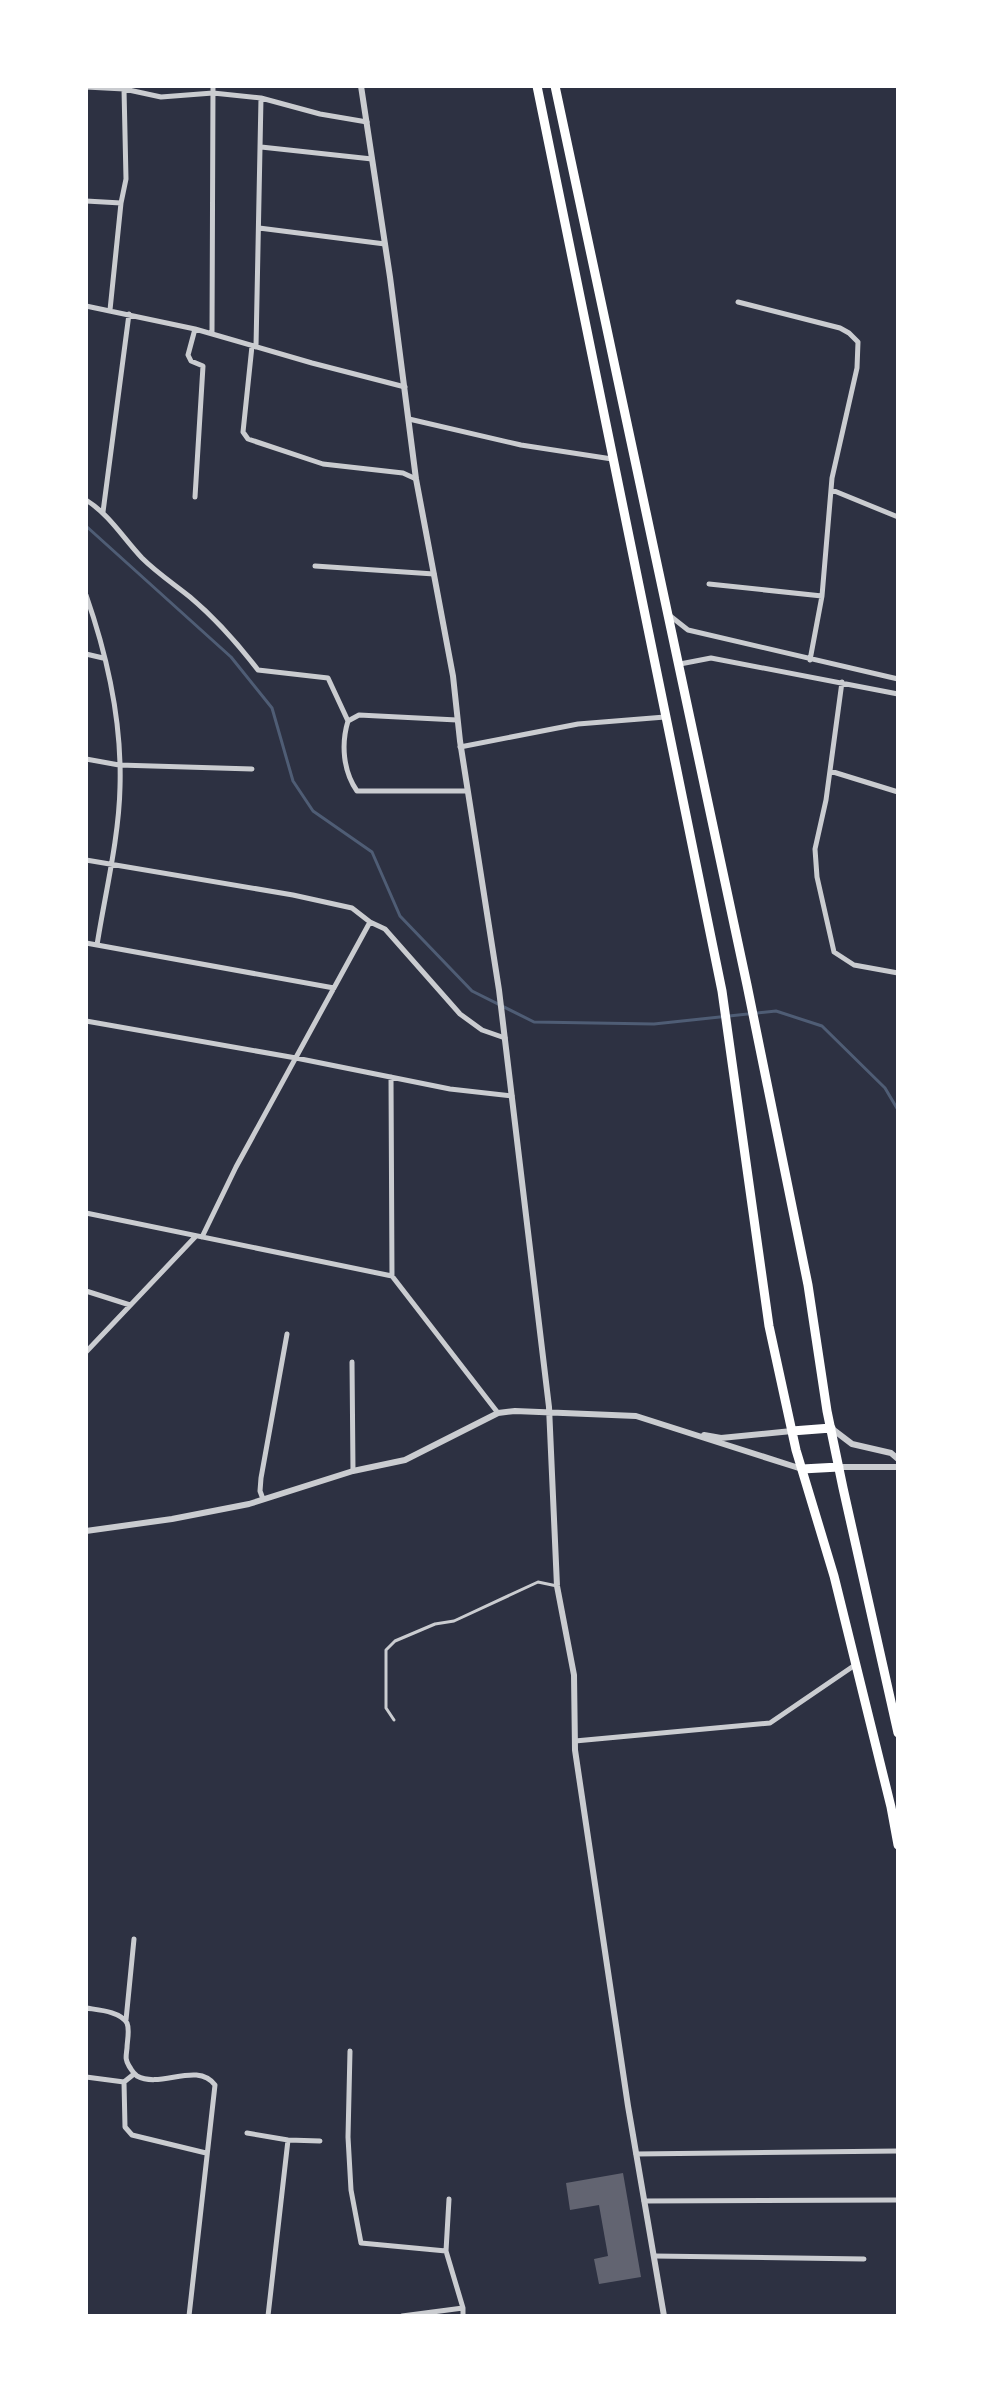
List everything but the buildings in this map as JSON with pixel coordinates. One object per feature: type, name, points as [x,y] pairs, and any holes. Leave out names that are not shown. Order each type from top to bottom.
[{"type":"highway","points":[[537,86],[722,991],[769,1326],[792,1431],[834,1576],[898,1845]]},
{"type":"highway","points":[[555,86],[747,985],[808,1285],[831,1428],[898,1733]]},
{"type":"highway","points":[[792,1431],[831,1428]]},
{"type":"highway","points":[[802,1469],[839,1467]]},
{"type":"street","points":[[361,86],[386,244],[416,479],[453,676],[460,747],[499,990],[549,1412],[557,1586],[574,1675],[575,1741],[590,1860],[664,2316]]},
{"type":"street","points":[[86,87],[124,89],[161,97],[213,90],[367,122]]},
{"type":"street","points":[[110,310],[126,179],[124,89]]},
{"type":"street","points":[[212,334],[213,90]]},
{"type":"street","points":[[261,98],[254,346],[243,432],[248,439],[323,464],[403,473],[416,479]]},
{"type":"street","points":[[261,147],[372,159]]},
{"type":"street","points":[[86,201],[121,203]]},
{"type":"street","points":[[259,228],[386,244]]},
{"type":"street","points":[[738,302],[840,328],[858,342],[857,368],[832,478],[822,596],[810,660]]},
{"type":"street","points":[[86,306],[195,329],[405,387]]},
{"type":"street","points":[[102,512],[129,314]]},
{"type":"street","points":[[195,329],[188,355],[191,361],[203,366],[195,497]]},
{"type":"street","points":[[409,419],[521,445],[613,459]]},
{"type":"street","points":[[832,490],[898,517]]},
{"type":"street","points":[[86,500],[102,512],[140,557],[190,598],[241,648],[258,670],[328,678],[348,721],[344,735],[346,762],[357,791],[467,791]]},
{"type":"street","points":[[315,566],[434,574]]},
{"type":"street","points":[[709,584],[822,596]]},
{"type":"street","points":[[86,595],[117,719],[120,788],[97,945]]},
{"type":"street","points":[[668,615],[688,630],[898,679]]},
{"type":"street","points":[[86,654],[104,658]]},
{"type":"street","points":[[679,665],[711,658],[898,694]]},
{"type":"street","points":[[842,682],[815,849],[817,877],[834,952],[854,965],[898,973]]},
{"type":"street","points":[[348,721],[359,715],[457,720]]},
{"type":"street","points":[[460,747],[578,724],[666,717]]},
{"type":"street","points":[[86,759],[119,765],[252,769]]},
{"type":"street","points":[[830,771],[898,792]]},
{"type":"street","points":[[86,860],[352,908],[385,929],[460,1014],[482,1030],[505,1038]]},
{"type":"street","points":[[86,1352],[199,1236],[370,922]]},
{"type":"street","points":[[86,943],[334,988]]},
{"type":"street","points":[[86,1021],[450,1089],[512,1096]]},
{"type":"street","points":[[391,1077],[392,1276],[498,1413]]},
{"type":"street","points":[[86,1213],[392,1276]]},
{"type":"street","points":[[86,1291],[130,1305]]},
{"type":"street","points":[[263,1499],[261,1478],[287,1334]]},
{"type":"street","points":[[352,1362],[353,1471]]},
{"type":"street","points":[[86,1531],[172,1519],[263,1499],[353,1471],[405,1460],[498,1413],[515,1411],[636,1416],[802,1469]]},
{"type":"street","points":[[831,1428],[852,1444],[891,1453],[898,1459]]},
{"type":"street","points":[[685,1432],[721,1438],[792,1431]]},
{"type":"street","points":[[839,1467],[898,1467]]},
{"type":"street","points":[[575,1741],[770,1723],[856,1664]]},
{"type":"street","points":[[134,1939],[126,2021],[126,2061],[134,2074],[151,2081],[199,2075],[212,2082],[215,2091],[189,2316]]},
{"type":"street","points":[[86,2008],[102,2010],[126,2021]]},
{"type":"street","points":[[350,2051],[348,2137],[351,2190],[361,2243],[446,2251]]},
{"type":"street","points":[[86,2077],[124,2082],[134,2074]]},
{"type":"street","points":[[124,2082],[125,2127],[132,2135],[206,2153]]},
{"type":"street","points":[[247,2133],[288,2140],[320,2141]]},
{"type":"street","points":[[268,2316],[288,2140]]},
{"type":"street","points":[[636,2154],[898,2151]]},
{"type":"street","points":[[449,2199],[446,2251],[463,2316]]},
{"type":"street","points":[[644,2201],[898,2200]]},
{"type":"street","points":[[654,2256],[864,2259]]},
{"type":"street","points":[[402,2316],[463,2308]]},
{"type":"lane","points":[[394,1720],[386,1708],[386,1650],[395,1641],[435,1624],[454,1621],[538,1582],[557,1586]]},
{"type":"waterway","points":[[86,526],[231,657],[272,708],[293,781],[313,811],[372,852],[400,916],[472,991],[534,1022],[654,1024],[776,1011],[822,1026],[885,1088],[898,1110]]}]
